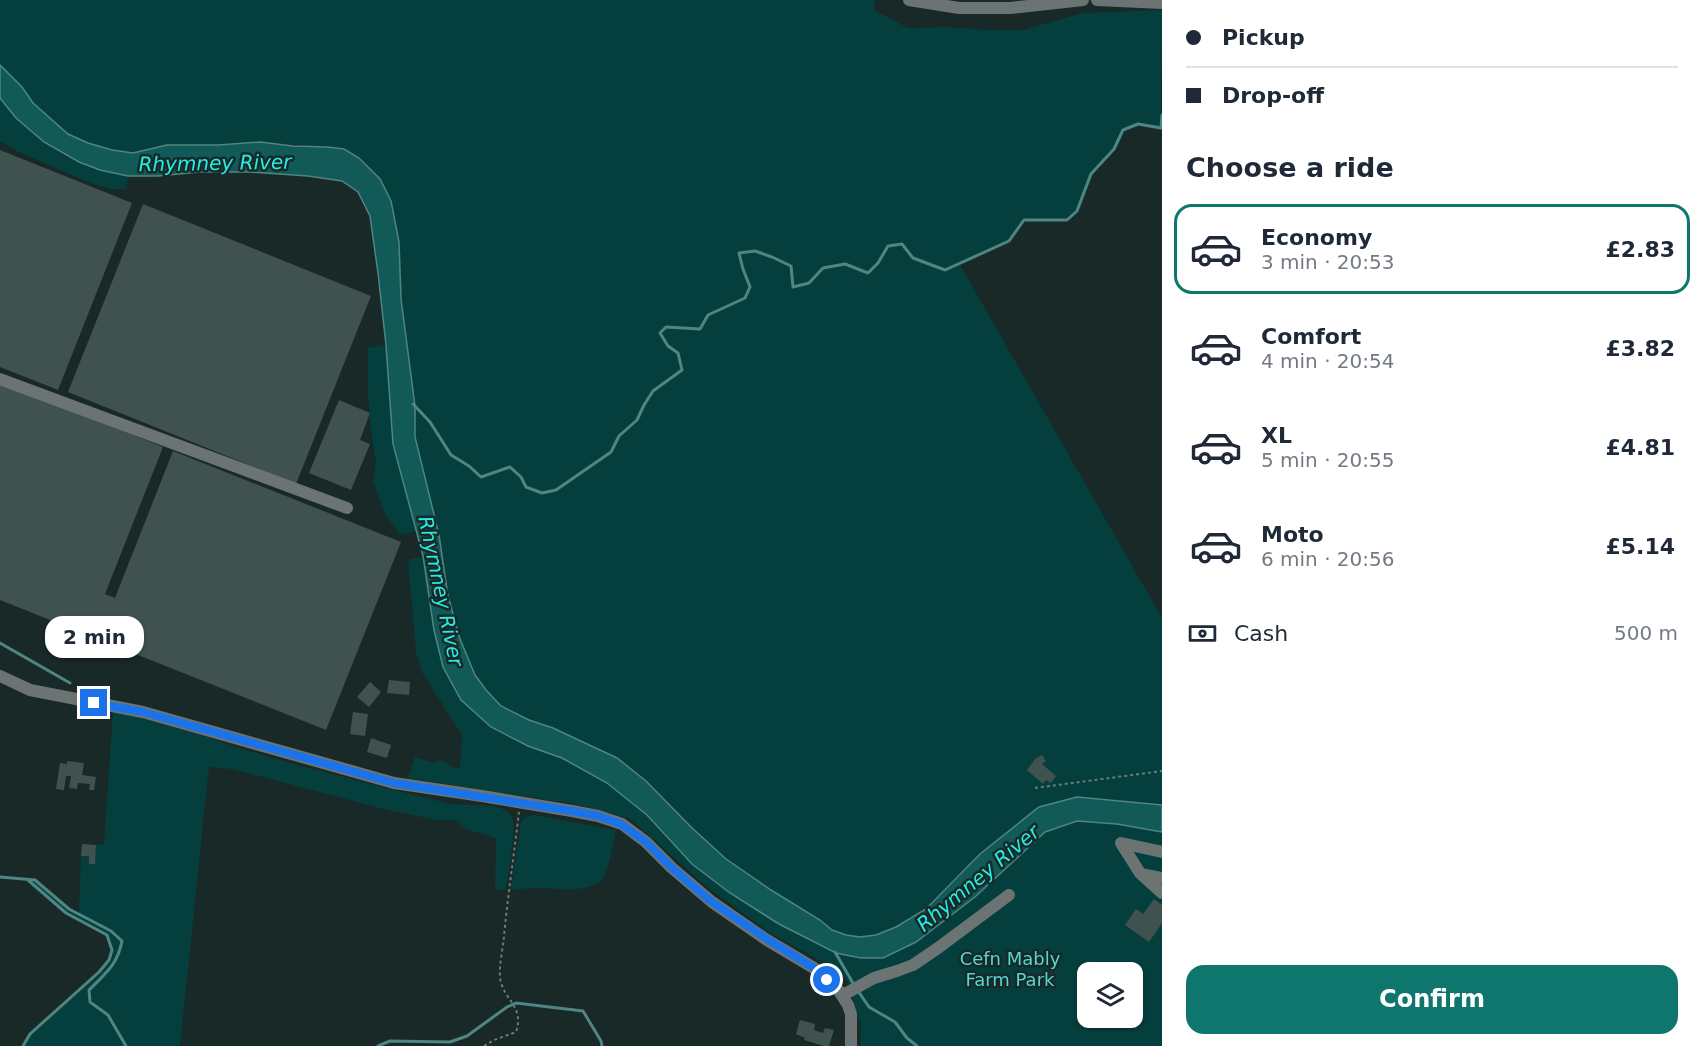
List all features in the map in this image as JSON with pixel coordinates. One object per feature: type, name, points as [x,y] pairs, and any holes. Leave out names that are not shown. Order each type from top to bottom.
[{"type":"street","points":[[909,0],[959,8],[1010,8],[1083,0]]},
{"type":"street","points":[[1097,0],[1162,3]]},
{"type":"street","points":[[0,379],[347,508]]},
{"type":"street","points":[[0,676],[30,690],[143,712],[394,783],[521,802],[598,816],[621,824],[646,842],[712,902],[814,968],[843,995],[851,1014],[851,1046]]},
{"type":"street","points":[[1162,852],[1121,843],[1140,873],[1162,893]]},
{"type":"street","points":[[1140,873],[1162,878]]},
{"type":"street","points":[[843,995],[874,978],[897,972],[913,964],[1009,895]]},
{"type":"path","points":[[1035,788],[1162,771]]},
{"type":"path","points":[[484,1046],[516,1032],[519,1025],[513,1002],[504,991],[500,977],[508,894],[521,802]]},
{"type":"green space","points":[[0,0],[875,0],[874,10],[908,28],[946,27],[987,30],[1023,30],[1083,13],[1162,10],[1161,128],[1138,124],[1123,130],[1114,149],[1091,174],[1077,211],[1067,220],[1024,220],[1009,241],[959,263],[1162,618],[1162,805],[1077,797],[1039,807],[980,854],[926,909],[896,927],[876,935],[860,937],[846,935],[832,930],[726,859],[646,781],[617,758],[501,706],[475,675],[460,639],[448,596],[439,535],[415,437],[415,406],[401,299],[399,242],[359,158],[344,149],[260,142],[167,145],[133,153],[88,143],[68,134],[33,103],[22,87],[0,65]]},
{"type":"green space","points":[[0,98],[32,132],[71,159],[107,172],[128,176],[126,189],[110,189],[90,183],[17,151],[0,141]]},
{"type":"green space","points":[[386,345],[393,444],[416,531],[404,534],[399,533],[385,514],[373,482],[376,461],[368,395],[368,348]]},
{"type":"green space","name":"Cefn Mably Farm Park","points":[[423,556],[434,630],[443,667],[461,700],[491,727],[528,746],[562,758],[607,783],[647,815],[692,864],[730,893],[779,924],[836,953],[861,958],[1016,858],[1045,832],[1077,821],[1117,824],[1162,832],[1162,1046],[860,1046],[861,1025],[848,982],[828,965],[770,933],[707,887],[629,818],[575,804],[408,778],[415,757],[433,763],[442,760],[453,768],[460,767],[462,735],[423,674],[416,652],[408,560]]},
{"type":"green space","points":[[113,712],[148,718],[274,758],[451,804],[485,805],[503,809],[512,818],[514,826],[505,890],[495,890],[496,838],[466,829],[454,820],[437,820],[388,810],[232,769],[209,767],[180,1046],[23,1046],[30,1034],[99,972],[109,960],[112,950],[107,935],[66,913],[27,879],[34,880],[47,888],[79,914],[81,856],[89,856],[89,864],[94,864],[96,845],[104,844]]},
{"type":"green space","points":[[533,815],[616,830],[609,862],[602,879],[596,884],[580,889],[511,890],[521,822],[525,817]]},
{"type":"water","name":"Rhymney River","points":[[0,65],[22,87],[33,103],[68,134],[88,143],[133,153],[167,145],[260,142],[344,149],[359,158],[380,179],[391,201],[399,242],[401,299],[415,406],[415,437],[439,535],[448,596],[460,639],[475,675],[501,706],[617,758],[646,781],[726,859],[771,890],[832,930],[860,937],[876,935],[896,927],[926,909],[980,854],[1039,807],[1077,797],[1162,805],[1162,832],[1117,824],[1077,821],[1045,832],[975,897],[916,942],[883,958],[861,958],[836,953],[779,924],[730,893],[692,864],[647,815],[607,783],[562,758],[528,746],[491,727],[461,700],[443,667],[434,630],[423,556],[393,444],[378,273],[370,216],[358,192],[342,181],[308,176],[250,172],[199,172],[128,176],[100,170],[79,162],[44,142],[16,118],[0,98]]},
{"type":"building","points":[[0,150],[132,203],[58,390],[0,367]]},
{"type":"building","points":[[143,204],[371,296],[296,484],[68,392]]},
{"type":"building","points":[[0,382],[163,447],[105,594],[115,598],[173,451],[401,542],[326,730],[0,600]]},
{"type":"building","points":[[339,400],[370,413],[360,440],[370,444],[351,490],[309,473]]},
{"type":"building","points":[[389,680],[410,682],[409,695],[387,693]]},
{"type":"building","points":[[370,682],[381,692],[369,707],[357,697]]},
{"type":"building","points":[[353,712],[368,714],[365,736],[350,734]]},
{"type":"building","points":[[371,738],[391,745],[387,758],[367,752]]},
{"type":"building","points":[[1042,755],[1046,761],[1042,764],[1056,776],[1051,783],[1046,780],[1043,784],[1027,770],[1035,759]]},
{"type":"building","points":[[67,761],[84,763],[82,775],[96,777],[94,790],[89,790],[90,784],[78,783],[77,789],[69,788],[71,776],[66,776],[64,790],[56,789],[60,763],[67,764]]},
{"type":"building","points":[[82,844],[96,845],[95,864],[89,864],[89,856],[81,856]]},
{"type":"building","points":[[1154,899],[1162,905],[1162,923],[1149,942],[1125,925],[1136,909],[1143,914]]},
{"type":"building","points":[[800,1020],[815,1024],[814,1030],[823,1033],[825,1028],[834,1030],[829,1046],[804,1040],[805,1038],[796,1034]]},
{"type":"waterway","points":[[413,404],[430,422],[451,455],[481,477],[510,467],[521,477],[526,487],[542,493],[556,490],[611,452],[619,436],[637,420],[653,391],[682,370],[678,353],[668,346],[660,333],[666,327],[700,329],[708,315],[745,298],[750,287],[739,253],[755,251],[791,266],[793,287],[809,283],[823,268],[845,264],[868,273],[878,263],[888,246],[902,244],[913,258],[945,270],[1009,241],[1024,220],[1067,220],[1077,211],[1091,174],[1114,149],[1123,130],[1138,124],[1161,128],[1162,115]]},
{"type":"waterway","points":[[0,643],[70,683]]},
{"type":"waterway","points":[[0,877],[35,880],[69,909],[111,931],[122,941],[114,962],[89,990],[90,1002],[108,1015],[126,1046]]},
{"type":"waterway","points":[[23,1046],[30,1034],[99,972],[109,960],[112,950],[107,935],[66,913],[28,880]]},
{"type":"waterway","points":[[835,952],[854,985]]},
{"type":"waterway","points":[[858,991],[869,1007],[895,1022],[907,1038],[917,1046]]},
{"type":"waterway","points":[[378,1046],[390,1041],[450,1042],[467,1036],[516,1003],[583,1011],[602,1046]]},
{"type":"route","points":[[94,703],[143,712],[394,783],[572,811],[598,816],[621,824],[646,842],[712,902],[814,968],[827,980]]}]
